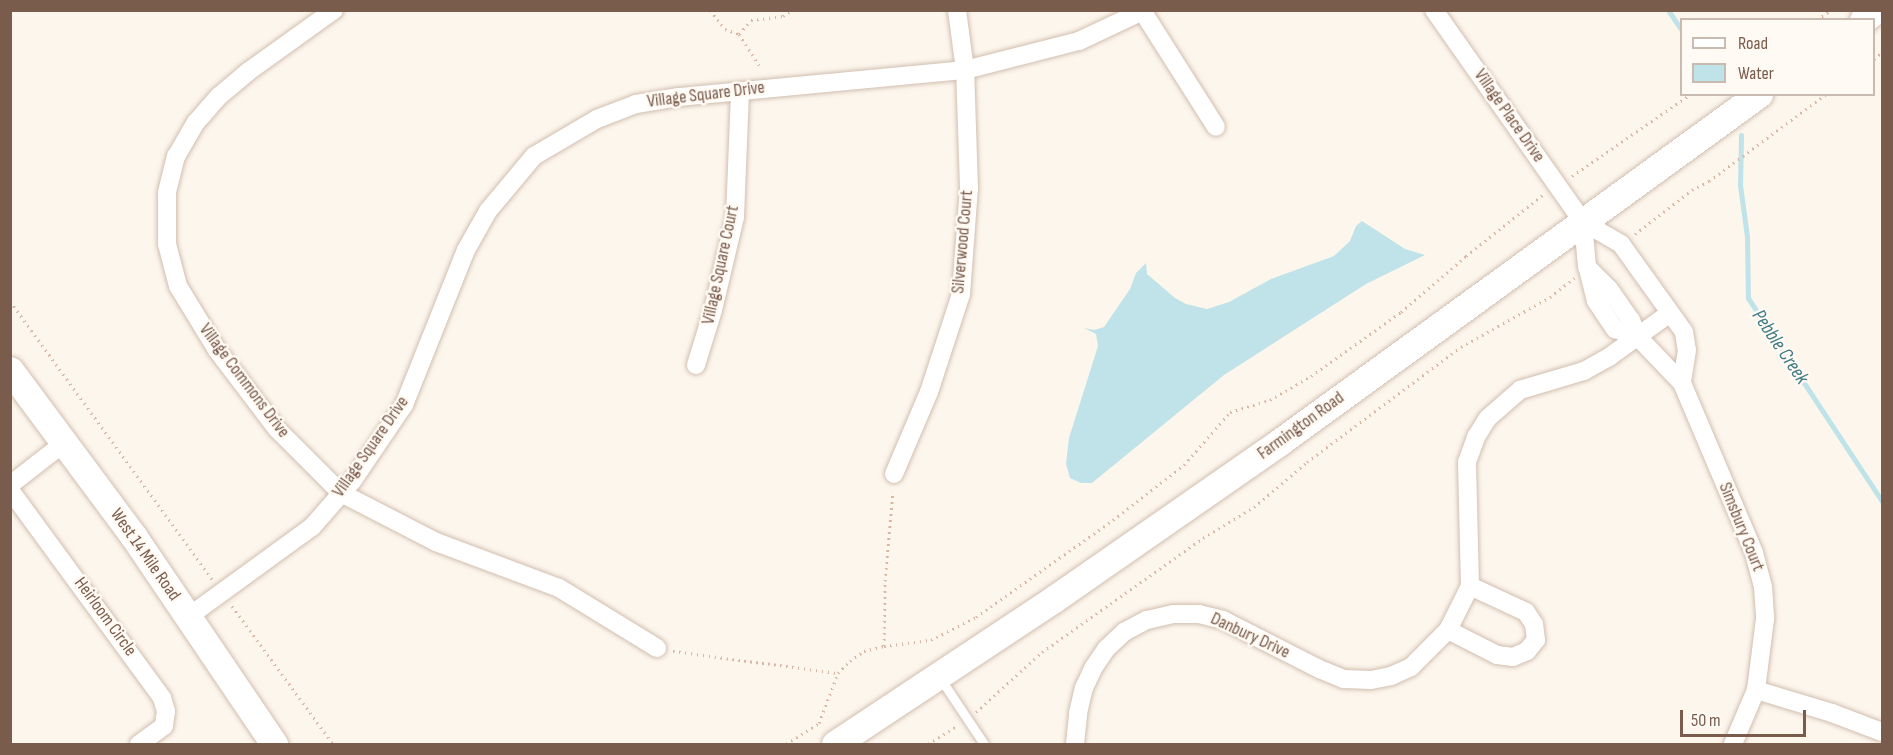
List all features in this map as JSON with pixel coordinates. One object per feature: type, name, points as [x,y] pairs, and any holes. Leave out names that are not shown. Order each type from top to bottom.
[{"type":"street","name":"Village Commons Drive","points":[[334,10],[249,71],[219,96],[196,122],[176,156],[167,192],[167,244],[178,286],[217,350],[277,429],[341,494],[436,542],[559,588],[657,648]]},
{"type":"street","name":"Silverwood Court","points":[[894,474],[929,393],[961,294],[969,188],[965,70],[957,10]]},
{"type":"street","name":"Village Place Drive","points":[[1434,10],[1583,222]]},
{"type":"street","name":"Village Square Drive","points":[[188,617],[312,527],[341,494],[404,405],[466,250],[488,212],[534,156],[597,119],[636,104],[679,97],[965,70],[1079,41],[1144,11]]},
{"type":"street","points":[[1144,11],[1216,127]]},
{"type":"street","name":"Village Square Court","points":[[696,365],[713,310],[735,216],[740,92]]},
{"type":"street","name":"Farmington Road","points":[[836,744],[1054,599],[1281,441],[1756,96]]},
{"type":"street","points":[[1583,222],[1621,244],[1684,332],[1687,350],[1682,383]]},
{"type":"street","name":"Simsbury Court","points":[[1583,222],[1587,267],[1596,301],[1615,329],[1637,336],[1682,383],[1754,553],[1763,587],[1765,620],[1756,690],[1733,744]]},
{"type":"street","name":"Danbury Drive","points":[[1075,744],[1078,713],[1084,688],[1106,649],[1125,632],[1147,620],[1173,614],[1199,614],[1223,620],[1344,679],[1371,680],[1391,676],[1411,667],[1448,630],[1470,586],[1467,462],[1476,437],[1488,418],[1521,390],[1584,371],[1670,313]]},
{"type":"street","name":"West 14 Mile Road","points":[[10,370],[188,617],[274,744]]},
{"type":"street","points":[[10,485],[64,443]]},
{"type":"street","name":"Heirloom Circle","points":[[10,490],[162,698],[166,711],[164,726],[139,744]]},
{"type":"street","points":[[1448,630],[1497,655],[1512,657],[1527,651],[1536,640],[1534,624],[1526,612],[1470,586]]},
{"type":"street","points":[[1756,690],[1832,713],[1882,732]]},
{"type":"lane","points":[[939,676],[984,744]]},
{"type":"path","points":[[710,10],[725,29],[739,34],[759,65]]},
{"type":"path","points":[[739,34],[751,20],[783,16],[792,10]]},
{"type":"path","points":[[786,744],[819,723],[838,673],[864,651],[931,640],[976,617],[1113,520],[1185,465],[1230,412],[1270,400],[1311,376],[1401,312],[1466,256],[1557,185],[1688,96]]},
{"type":"path","points":[[1621,244],[1823,96]]},
{"type":"path","points":[[928,744],[967,720],[1042,652],[1203,538],[1254,507],[1307,462],[1461,347],[1550,297],[1587,267]]},
{"type":"path","points":[[10,301],[333,744]]},
{"type":"path","points":[[884,646],[885,581],[893,517],[894,474]]},
{"type":"path","points":[[657,648],[698,656],[838,673]]},
{"type":"water","points":[[1362,221],[1405,249],[1425,255],[1366,284],[1224,375],[1092,483],[1081,483],[1070,478],[1066,464],[1069,438],[1098,346],[1096,334],[1084,328],[1094,330],[1104,327],[1130,289],[1136,273],[1146,263],[1147,274],[1175,298],[1186,304],[1207,309],[1229,302],[1271,279],[1334,256],[1350,241],[1356,226]]},
{"type":"waterway","name":"Pebble Creek","points":[[1668,10],[1680,28]]},
{"type":"waterway","name":"Pebble Creek","points":[[1741,135],[1740,185],[1747,237],[1748,298],[1882,501]]}]
